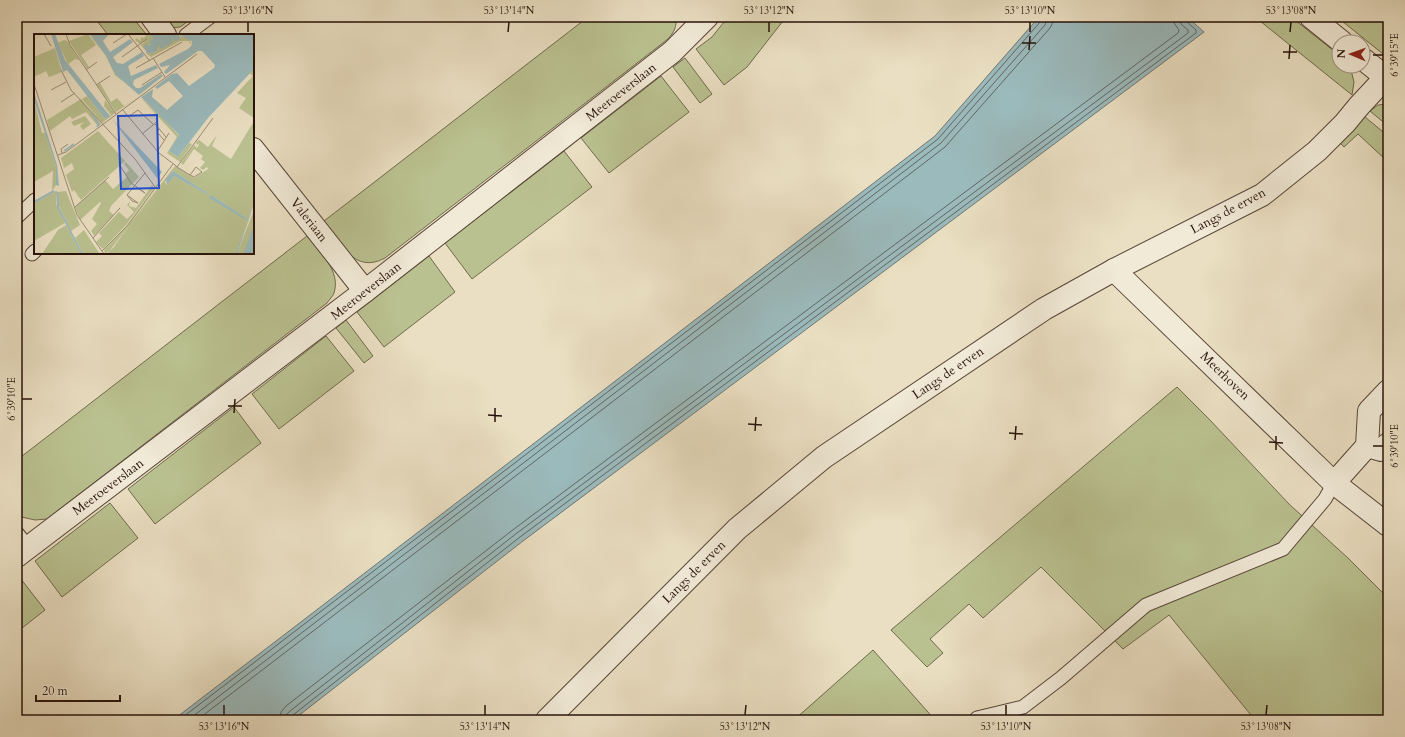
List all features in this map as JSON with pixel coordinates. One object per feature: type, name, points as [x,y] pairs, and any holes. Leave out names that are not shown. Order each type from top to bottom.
[{"type":"street","points":[[152,17],[164,34]]},
{"type":"street","points":[[1311,17],[1332,34]]},
{"type":"street","name":"Meeroeverslaan","points":[[21,546],[365,291],[672,52],[706,18]]},
{"type":"street","points":[[1371,65],[1387,78]]},
{"type":"street","name":"Langs de erven","points":[[547,720],[737,529],[824,457],[1044,309],[1114,270],[1262,195],[1317,151],[1345,123],[1358,106],[1387,78]]},
{"type":"street","name":"Valeriaan","points":[[254,149],[365,291]]},
{"type":"street","name":"Meerhoven","points":[[1114,270],[1334,483],[1388,525]]},
{"type":"street","points":[[1334,483],[1367,446],[1369,411],[1388,391]]},
{"type":"street","points":[[1367,446],[1381,450],[1388,444]]},
{"type":"lane","points":[[187,34],[210,17]]},
{"type":"lane","points":[[17,217],[34,201]]},
{"type":"lane","points":[[977,718],[1023,707],[1061,678],[1146,605],[1282,549],[1325,499],[1334,483]]},
{"type":"green space","points":[[94,17],[132,17],[146,34],[107,34]]},
{"type":"green space","points":[[160,17],[187,17],[190,20],[180,27],[171,28]]},
{"type":"green space","points":[[588,17],[676,17],[676,24],[668,39],[385,258],[374,262],[365,262],[356,259],[349,254],[324,221]]},
{"type":"green space","points":[[728,17],[778,17],[783,21],[747,67],[724,85],[696,49],[712,37]]},
{"type":"green space","points":[[1255,17],[1291,17],[1331,49],[1331,74],[1352,74],[1354,82],[1352,95]]},
{"type":"green space","points":[[1337,17],[1385,17],[1388,19],[1388,58],[1371,44],[1371,34],[1358,34]]},
{"type":"green space","points":[[685,58],[712,94],[700,103],[673,67]]},
{"type":"green space","points":[[661,76],[689,112],[609,173],[581,138]]},
{"type":"green space","points":[[1388,104],[1388,126],[1370,111],[1378,105]]},
{"type":"green space","points":[[1365,117],[1388,136],[1388,162],[1358,134],[1344,147],[1339,142]]},
{"type":"green space","points":[[564,151],[592,187],[472,279],[445,243]]},
{"type":"green space","points":[[307,236],[328,262],[335,277],[334,293],[327,303],[47,519],[35,520],[17,516],[17,460]]},
{"type":"green space","points":[[429,256],[455,292],[384,347],[357,312]]},
{"type":"green space","points":[[346,320],[373,356],[364,363],[336,328]]},
{"type":"green space","points":[[326,336],[354,371],[279,429],[252,394]]},
{"type":"green space","points":[[1177,387],[1289,504],[1349,559],[1388,598],[1388,720],[1255,720],[1169,615],[1123,649],[1041,567],[983,618],[969,604],[930,639],[943,653],[927,667],[891,630]]},
{"type":"green space","points":[[234,407],[261,443],[155,524],[128,489]]},
{"type":"green space","points":[[110,503],[138,538],[62,597],[35,561]]},
{"type":"green space","points":[[17,574],[45,610],[17,632]]},
{"type":"green space","points":[[873,650],[935,720],[794,720]]},
{"type":"water","points":[[1039,17],[1187,17],[1204,32],[523,541],[293,720],[173,720],[935,136]]}]
